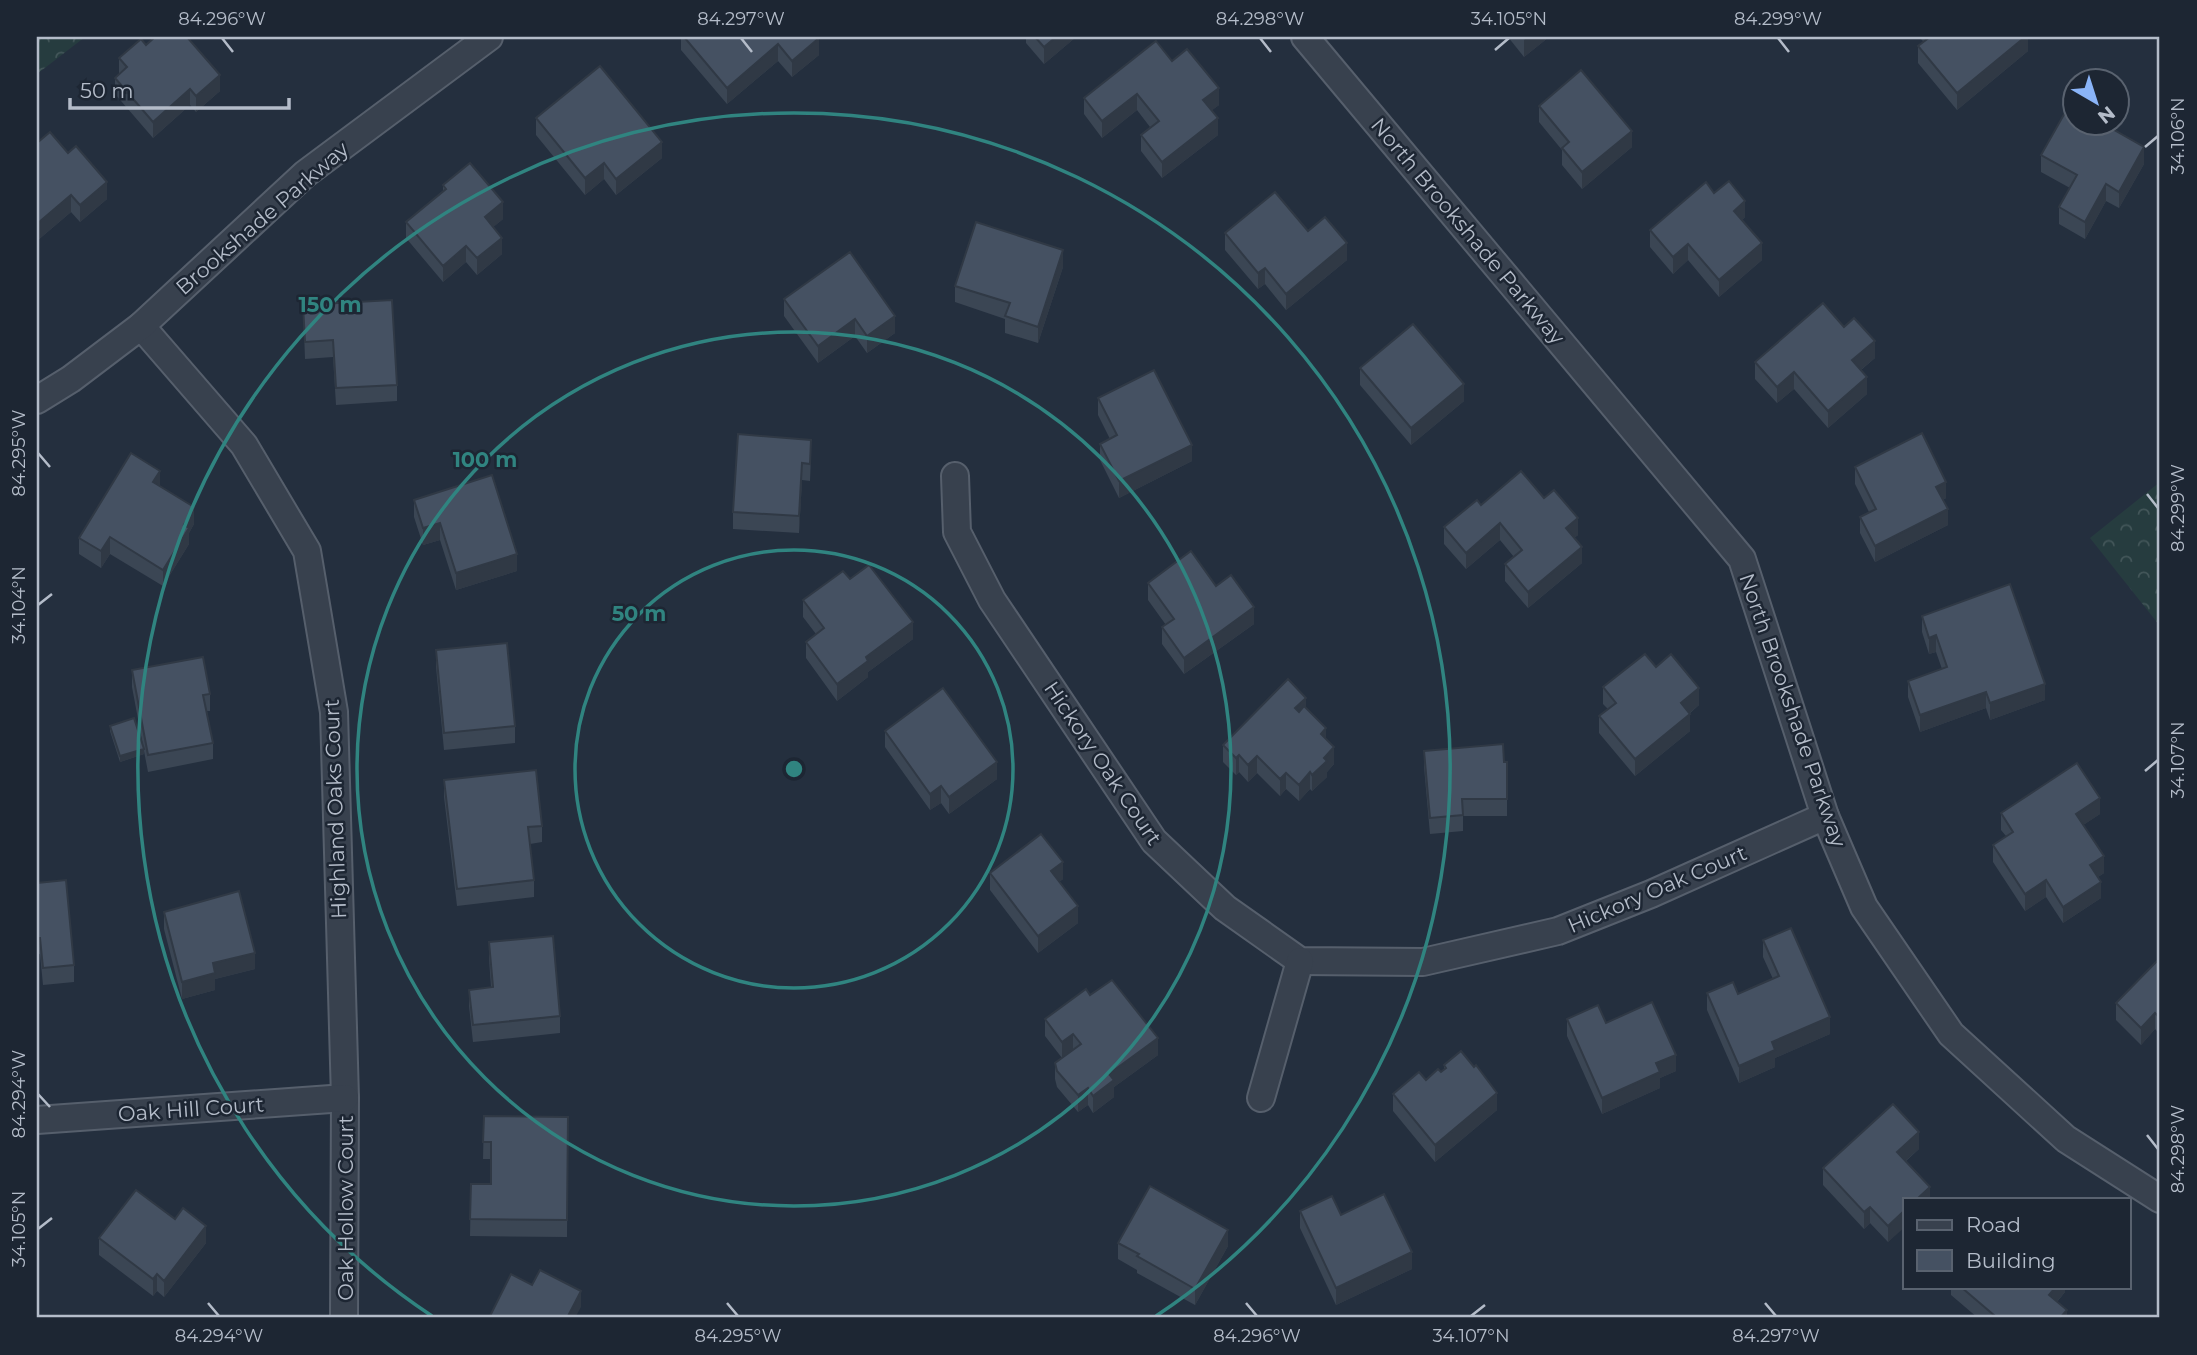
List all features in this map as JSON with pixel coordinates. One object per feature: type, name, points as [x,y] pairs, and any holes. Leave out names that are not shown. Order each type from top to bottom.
[{"type":"street","name":"Brookshade Parkway","points":[[37,400],[71,379],[141,326],[305,174],[489,37]]},
{"type":"street","name":"North Brookshade Parkway","points":[[1305,37],[1742,559],[1825,816],[1864,907],[1951,1034],[2066,1139],[2160,1199]]},
{"type":"street","name":"Highland Oaks Court","points":[[141,326],[244,445],[307,551],[334,712],[345,1098]]},
{"type":"street","name":"Hickory Oak Court","points":[[955,476],[957,532],[992,600],[1154,841],[1225,908],[1300,961],[1423,962],[1558,931],[1651,894],[1825,816]]},
{"type":"street","points":[[1261,1098],[1300,961]]},
{"type":"street","name":"Oak Hill Court","points":[[37,1120],[345,1098]]},
{"type":"street","name":"Oak Hollow Court","points":[[344,1318],[345,1098]]},
{"type":"green space","points":[[37,37],[85,37],[37,74]]},
{"type":"green space","points":[[2160,482],[2160,626],[2090,538]]},
{"type":"building","points":[[155,37],[187,37],[220,75],[196,96],[190,89],[153,122],[115,78],[127,67],[119,58],[141,39],[146,45]]},
{"type":"building","points":[[684,37],[819,38],[792,61],[778,44],[727,88]]},
{"type":"building","points":[[1035,37],[1056,37],[1044,47]]},
{"type":"building","points":[[1930,37],[2025,37],[1957,93],[1918,46]]},
{"type":"building","points":[[1156,41],[1172,61],[1187,49],[1219,88],[1203,100],[1218,118],[1162,162],[1141,135],[1159,121],[1137,94],[1102,121],[1084,98]]},
{"type":"building","points":[[600,66],[662,142],[616,179],[604,163],[585,178],[536,118]]},
{"type":"building","points":[[1581,70],[1632,131],[1582,172],[1562,148],[1569,142],[1539,106]]},
{"type":"building","points":[[2060,121],[2060,136],[2125,136],[2144,147],[2119,192],[2106,184],[2085,222],[2059,207],[2077,175],[2041,155]]},
{"type":"building","points":[[50,132],[68,153],[76,146],[107,182],[80,205],[71,195],[38,223],[37,143]]},
{"type":"building","points":[[470,163],[503,202],[485,217],[502,238],[477,258],[466,246],[443,266],[406,222],[446,189],[443,185]]},
{"type":"building","points":[[1729,181],[1745,201],[1734,211],[1762,243],[1719,280],[1688,244],[1673,257],[1650,230],[1706,182],[1714,193]]},
{"type":"building","points":[[1275,192],[1308,231],[1325,217],[1347,243],[1286,294],[1265,268],[1258,273],[1225,233]]},
{"type":"building","points":[[976,222],[1063,250],[1038,327],[1005,316],[1010,303],[955,286]]},
{"type":"building","points":[[850,252],[895,316],[867,336],[855,319],[818,346],[784,299]]},
{"type":"building","points":[[392,300],[397,385],[336,388],[333,340],[305,342],[303,305]]},
{"type":"building","points":[[1823,303],[1844,327],[1854,318],[1875,341],[1852,360],[1867,377],[1828,411],[1794,372],[1777,387],[1755,362]]},
{"type":"building","points":[[1413,324],[1464,384],[1411,428],[1360,368]]},
{"type":"building","points":[[1154,370],[1192,445],[1119,481],[1100,444],[1117,435],[1098,398]]},
{"type":"building","points":[[1922,433],[1946,482],[1936,487],[1948,509],[1875,546],[1860,517],[1876,509],[1855,467]]},
{"type":"building","points":[[738,434],[811,440],[810,464],[802,463],[799,516],[733,512]]},
{"type":"building","points":[[131,453],[160,471],[153,482],[194,507],[184,525],[189,528],[163,570],[110,537],[101,551],[79,538]]},
{"type":"building","points":[[1521,471],[1544,498],[1554,490],[1578,518],[1566,528],[1582,547],[1528,592],[1505,564],[1522,550],[1500,523],[1466,553],[1444,527],[1477,500],[1481,505]]},
{"type":"building","points":[[492,475],[517,554],[456,573],[440,523],[423,528],[414,500]]},
{"type":"building","points":[[1191,551],[1216,586],[1231,575],[1254,607],[1184,658],[1162,627],[1174,619],[1148,583]]},
{"type":"building","points":[[869,565],[913,622],[866,657],[868,661],[837,684],[806,642],[824,628],[803,600],[843,571],[850,579]]},
{"type":"building","points":[[2010,584],[2045,684],[1990,703],[1986,692],[1920,715],[1908,681],[1947,667],[1936,635],[1929,638],[1922,616]]},
{"type":"building","points":[[507,643],[515,726],[444,733],[436,650]]},
{"type":"building","points":[[1645,654],[1656,667],[1671,654],[1699,688],[1681,703],[1690,714],[1635,759],[1599,716],[1616,703],[1603,687]]},
{"type":"building","points":[[203,657],[210,694],[203,695],[213,743],[148,755],[132,670]]},
{"type":"building","points":[[1288,679],[1306,698],[1295,708],[1299,712],[1304,706],[1326,728],[1321,734],[1334,747],[1324,758],[1327,761],[1312,775],[1310,772],[1299,785],[1286,773],[1280,779],[1257,756],[1248,765],[1239,755],[1236,758],[1223,745]]},
{"type":"building","points":[[943,688],[997,762],[949,797],[941,786],[930,794],[885,731]]},
{"type":"building","points":[[134,718],[144,749],[120,756],[110,726]]},
{"type":"building","points":[[1503,744],[1504,762],[1507,762],[1507,799],[1462,799],[1463,815],[1430,818],[1424,751]]},
{"type":"building","points":[[2077,763],[2100,798],[2076,814],[2104,856],[2090,865],[2101,882],[2063,907],[2046,880],[2025,894],[1993,845],[2013,832],[2001,813]]},
{"type":"building","points":[[536,770],[542,826],[528,827],[534,880],[457,889],[444,780]]},
{"type":"building","points":[[1041,834],[1063,862],[1051,871],[1078,906],[1038,936],[990,873]]},
{"type":"building","points":[[66,880],[74,965],[43,968],[40,938],[37,938],[37,883]]},
{"type":"building","points":[[239,891],[255,953],[213,963],[215,973],[182,982],[164,912]]},
{"type":"building","points":[[1791,928],[1830,1017],[1772,1042],[1775,1050],[1739,1066],[1707,993],[1733,982],[1738,994],[1779,976],[1763,940]]},
{"type":"building","points":[[553,936],[560,1016],[473,1025],[469,990],[493,987],[489,942]]},
{"type":"building","points":[[2160,958],[2160,1018],[2155,1013],[2141,1028],[2116,1003]]},
{"type":"building","points":[[1112,980],[1158,1038],[1109,1074],[1114,1080],[1093,1096],[1088,1088],[1078,1095],[1057,1071],[1055,1063],[1081,1044],[1073,1034],[1062,1042],[1045,1019],[1086,989],[1090,995]]},
{"type":"building","points":[[1652,1002],[1676,1055],[1656,1063],[1660,1072],[1602,1098],[1567,1019],[1598,1005],[1606,1023]]},
{"type":"building","points":[[1461,1051],[1474,1067],[1476,1065],[1497,1093],[1435,1145],[1393,1094],[1419,1072],[1426,1080],[1438,1069],[1441,1072],[1446,1068],[1444,1065]]},
{"type":"building","points":[[1893,1104],[1919,1132],[1897,1152],[1930,1187],[1918,1198],[1903,1198],[1903,1212],[1888,1226],[1870,1207],[1864,1212],[1823,1168]]},
{"type":"building","points":[[484,1116],[568,1117],[567,1220],[470,1219],[471,1184],[491,1184],[491,1142],[483,1142]]},
{"type":"building","points":[[1150,1186],[1228,1230],[1195,1289],[1118,1243]]},
{"type":"building","points":[[136,1190],[175,1219],[183,1208],[206,1226],[164,1281],[157,1274],[153,1279],[99,1238]]},
{"type":"building","points":[[1384,1194],[1412,1252],[1336,1288],[1300,1211],[1332,1196],[1341,1215]]},
{"type":"building","points":[[540,1270],[581,1291],[567,1318],[489,1318],[511,1274],[532,1285]]},
{"type":"building","points":[[1962,1288],[2055,1288],[2049,1295],[2067,1310],[2060,1318],[1994,1318],[1995,1316]]}]
